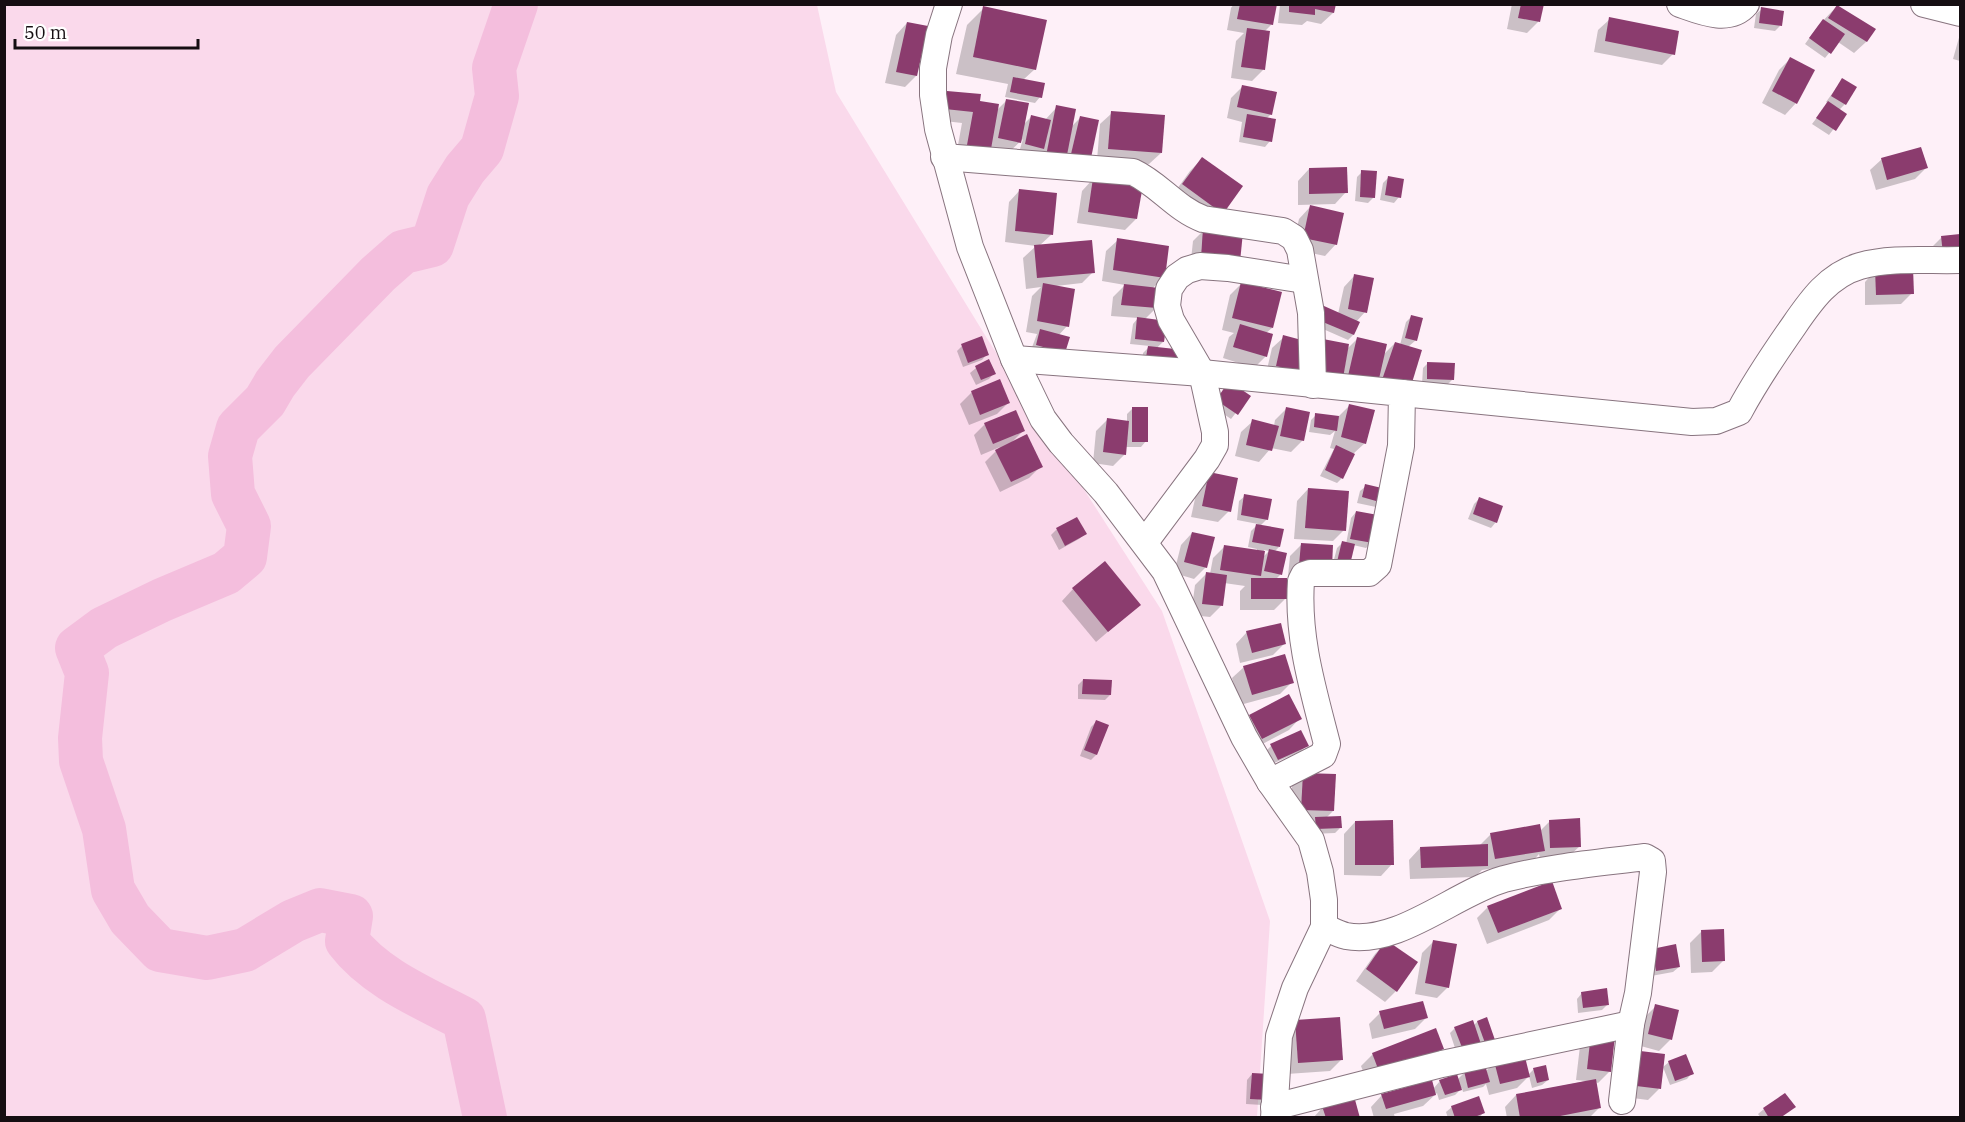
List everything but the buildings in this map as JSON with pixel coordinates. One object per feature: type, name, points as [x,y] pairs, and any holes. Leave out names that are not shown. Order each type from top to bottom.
[{"type":"street","points":[[949,4],[939,35],[933,68],[933,95],[938,129],[970,247],[1014,359],[1043,419],[1061,443],[1106,493],[1165,571],[1244,737],[1270,782],[1311,840],[1324,900],[1324,927],[1295,988],[1279,1036],[1274,1112],[1442,1064],[1631,1024]]},
{"type":"street","points":[[1680,4],[1717,15],[1730,14],[1740,10],[1746,4]]},
{"type":"street","points":[[1924,4],[1960,13]]},
{"type":"street","points":[[944,157],[1133,172],[1148,179],[1181,208],[1197,217],[1283,231],[1294,238],[1300,250],[1311,313],[1312,385]]},
{"type":"street","points":[[1014,359],[1202,373],[1680,421],[1716,422],[1739,412],[1756,380],[1815,296],[1839,276],[1856,267],[1874,262],[1960,260]]},
{"type":"street","points":[[1144,542],[1207,459],[1215,445],[1215,432],[1202,373],[1177,333],[1167,306],[1169,289],[1187,270],[1200,266],[1305,280]]},
{"type":"street","points":[[1270,782],[1323,754],[1326,750],[1327,744],[1311,685],[1304,646],[1301,581],[1304,575],[1310,573],[1369,573],[1378,565],[1401,446],[1401,393]]},
{"type":"street","points":[[1324,927],[1346,936],[1370,937],[1393,931],[1423,918],[1468,892],[1501,880],[1540,870],[1645,857],[1652,861],[1653,872],[1638,993],[1631,1024],[1622,1101]]},
{"type":"shaded area","points":[[5,5],[817,5],[836,92],[988,340],[1162,611],[1270,921],[1257,1117],[5,1118]]},
{"type":"waterway","points":[[485,1118],[464,1019],[401,986],[371,966],[347,941],[351,916],[320,910],[293,921],[245,950],[207,958],[160,950],[130,919],[113,890],[104,829],[81,761],[80,738],[87,673],[77,648],[104,628],[226,573],[245,557],[249,526],[233,494],[230,456],[238,428],[265,401],[292,362],[378,274],[403,252],[432,245],[448,196],[465,169],[482,149],[497,96],[494,68],[516,4]]}]
